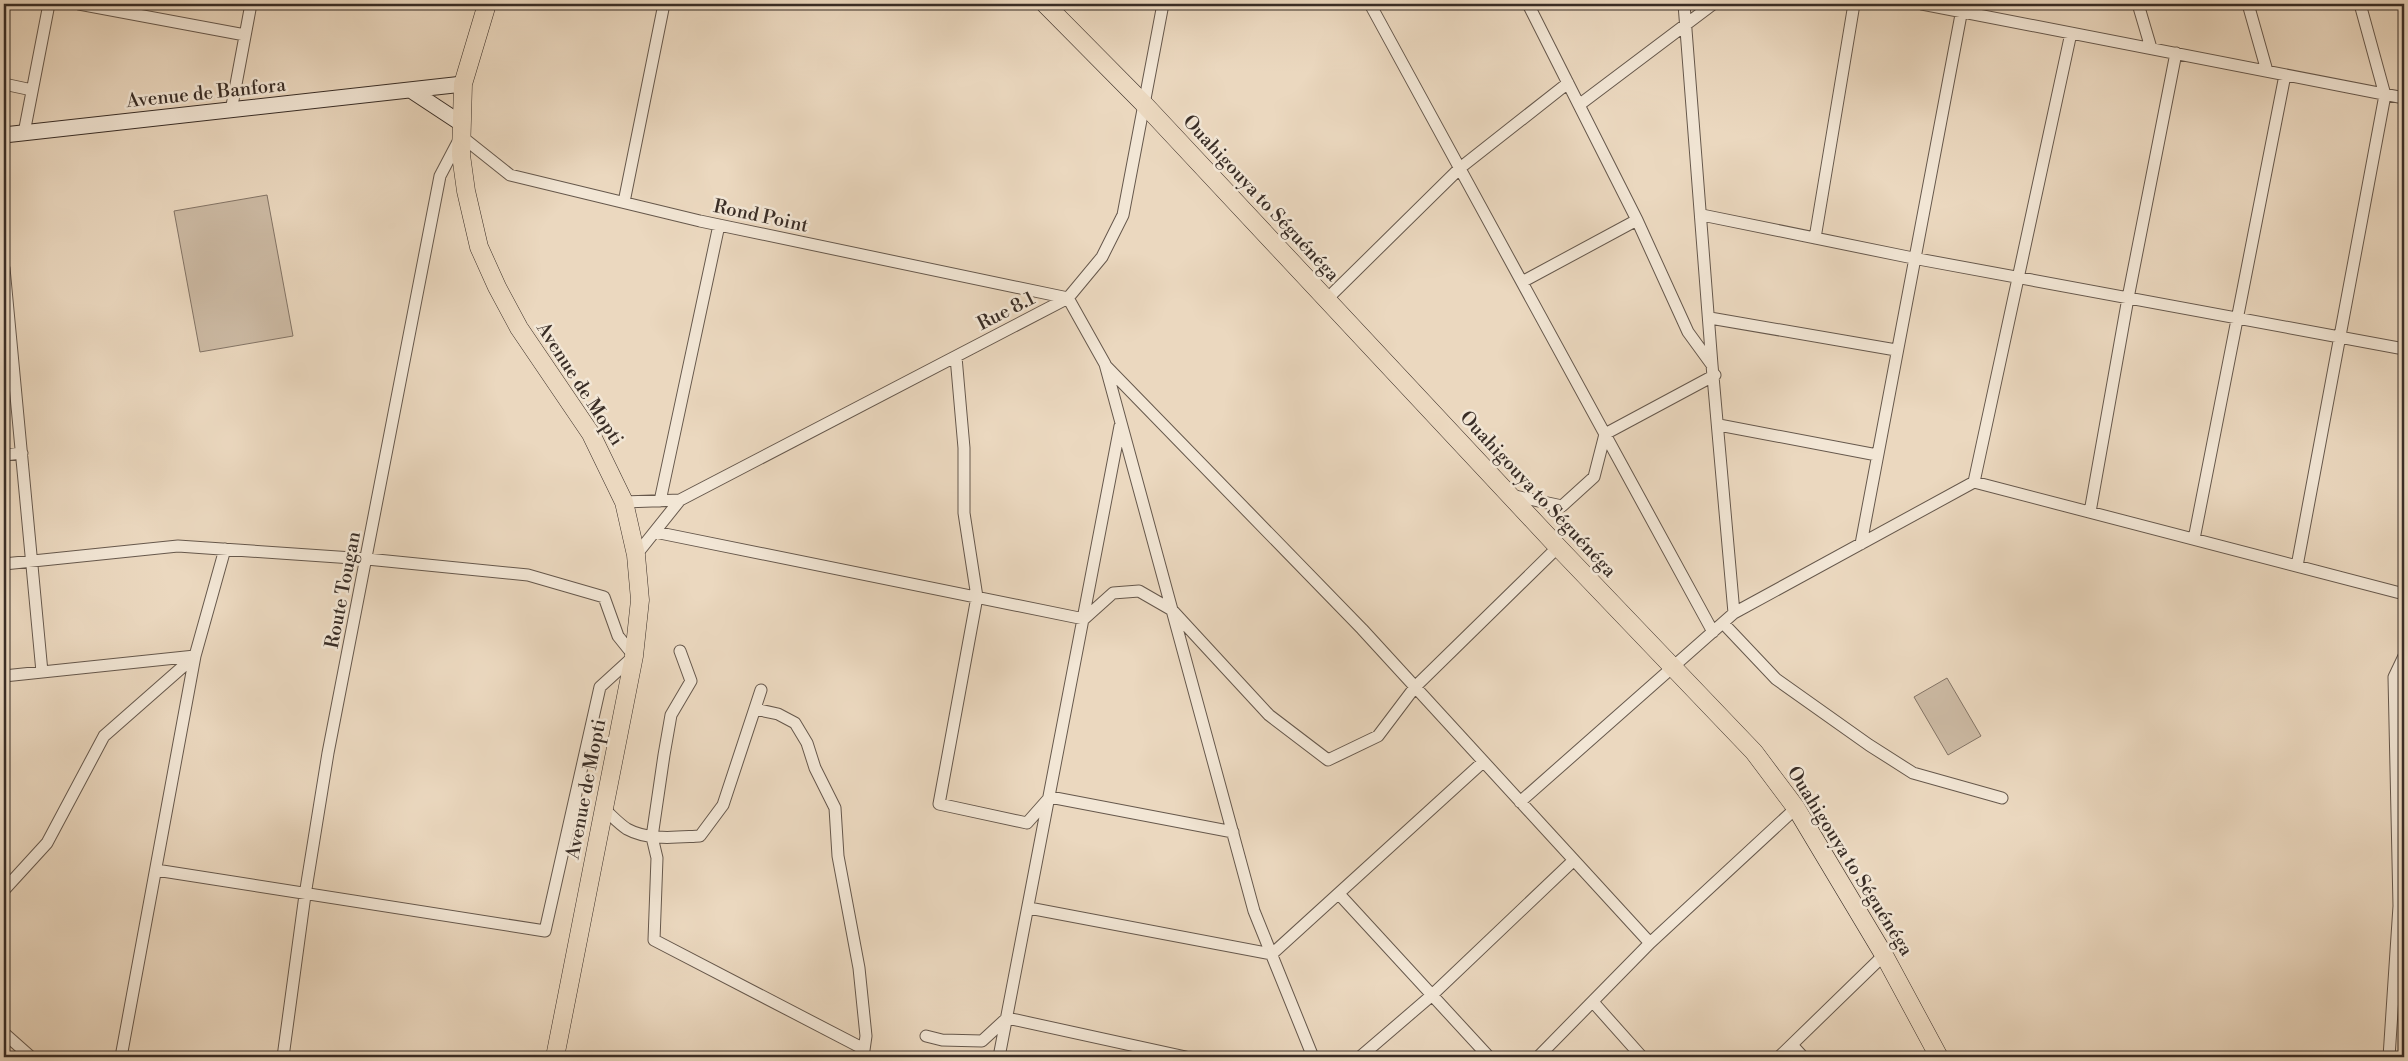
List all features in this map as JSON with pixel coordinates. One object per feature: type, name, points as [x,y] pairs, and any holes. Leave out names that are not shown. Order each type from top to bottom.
[{"type":"main road","name":"Avenue de Mopti","points":[[487,4],[463,84],[462,130],[466,191],[479,247],[497,287],[519,328],[592,434],[624,502],[636,555],[640,600],[634,656],[555,1057]]},
{"type":"main road","name":"Ouahigouya to Séguénéga","points":[[1052,7],[1672,668],[1754,752],[1796,808],[1884,955],[1939,1057]]},
{"type":"main road","name":"Avenue de Banfora","points":[[4,135],[463,84]]},
{"type":"main road","points":[[412,91],[462,130]]},
{"type":"street","points":[[24,133],[49,4]]},
{"type":"street","points":[[80,4],[245,35]]},
{"type":"street","points":[[232,110],[251,4]]},
{"type":"street","points":[[624,202],[664,4]]},
{"type":"street","name":"Rue 8.1","points":[[636,555],[680,500],[1068,298],[1102,257],[1123,215],[1163,4]]},
{"type":"street","points":[[1370,4],[1713,632]]},
{"type":"street","points":[[1528,4],[1637,220],[1688,332],[1713,370]]},
{"type":"street","points":[[1684,4],[1734,613]]},
{"type":"street","points":[[1579,105],[1713,4]]},
{"type":"street","points":[[1815,238],[1854,4]]},
{"type":"street","points":[[1922,4],[1963,8],[2071,33],[2404,98]]},
{"type":"street","points":[[2138,4],[2150,48]]},
{"type":"street","points":[[2248,4],[2266,71]]},
{"type":"street","points":[[2298,566],[2342,337],[2385,95],[2360,4]]},
{"type":"street","points":[[1860,544],[1963,8]]},
{"type":"street","points":[[1974,482],[2071,33]]},
{"type":"street","points":[[2090,512],[2128,298],[2176,53]]},
{"type":"street","points":[[2194,539],[2285,75]]},
{"type":"street","points":[[1327,299],[1460,168],[1568,83]]},
{"type":"street","points":[[4,84],[32,90]]},
{"type":"street","name":"Rond Point","points":[[462,130],[510,175],[719,225],[1068,298]]},
{"type":"street","name":"Route Tougan","points":[[283,1057],[305,894],[328,753],[440,176],[462,130]]},
{"type":"street","points":[[1702,216],[1914,258],[2404,349]]},
{"type":"street","points":[[1522,282],[1637,220]]},
{"type":"street","points":[[660,500],[719,225]]},
{"type":"street","points":[[4,268],[42,672]]},
{"type":"street","points":[[1068,298],[1105,364],[1254,911],[1313,1057]]},
{"type":"street","points":[[1710,318],[1896,350]]},
{"type":"street","points":[[956,356],[964,448],[964,513],[977,597],[939,804],[1027,823],[1050,797]]},
{"type":"street","points":[[1105,364],[1235,497],[1415,687],[1650,944]]},
{"type":"street","points":[[1510,495],[1562,506],[1594,477],[1605,434],[1713,370]]},
{"type":"street","points":[[999,1057],[1121,422]]},
{"type":"street","points":[[1719,425],[1877,455]]},
{"type":"street","points":[[4,455],[22,453]]},
{"type":"street","points":[[1520,802],[1734,613],[1974,482],[2404,594]]},
{"type":"street","name":"Rue 8.1","points":[[624,502],[680,500]]},
{"type":"street","points":[[655,532],[1084,619]]},
{"type":"street","points":[[4,564],[178,546],[367,559],[528,574],[604,597],[618,636],[634,656],[600,687],[546,931],[156,870]]},
{"type":"street","points":[[1084,619],[1113,593],[1139,591],[1172,610],[1270,715],[1328,760],[1378,736],[1415,687],[1558,547]]},
{"type":"street","points":[[122,1057],[196,656],[225,549]]},
{"type":"street","points":[[1723,623],[1776,679],[1869,745],[1913,773],[2002,798]]},
{"type":"street","points":[[680,651],[691,681],[671,715],[652,837],[657,858],[654,940],[863,1053],[866,1036],[859,968],[838,856],[834,808],[815,768],[807,743],[795,722],[778,714],[755,708]]},
{"type":"street","points":[[4,676],[196,656]]},
{"type":"street","points":[[4,890],[47,842],[104,736],[196,656]]},
{"type":"street","points":[[2389,1057],[2398,932],[2402,905],[2394,677],[2404,656]]},
{"type":"street","points":[[604,808],[625,828],[637,834],[652,837],[700,836],[723,804],[761,690]]},
{"type":"street","points":[[1272,954],[1483,762]]},
{"type":"street","points":[[1050,797],[1233,832]]},
{"type":"street","points":[[1538,1057],[1650,944],[1796,808]]},
{"type":"street","points":[[1360,1057],[1431,996],[1574,860]]},
{"type":"street","points":[[1339,894],[1431,996],[1490,1057]]},
{"type":"street","points":[[1029,908],[1272,954]]},
{"type":"street","points":[[2398,932],[2404,944]]},
{"type":"street","points":[[1779,1057],[1884,955]]},
{"type":"street","points":[[1593,1002],[1642,1057]]},
{"type":"street","points":[[926,1036],[942,1040],[982,1041],[1007,1018]]},
{"type":"street","points":[[1007,1018],[1186,1057]]},
{"type":"street","points":[[4,1033],[31,1057]]},
{"type":"street","points":[[1792,1045],[1803,1057]]},
{"type":"shaded area","points":[[267,195],[293,336],[200,352],[174,211]]},
{"type":"shaded area","points":[[1947,678],[1981,736],[1948,755],[1914,697]]}]
